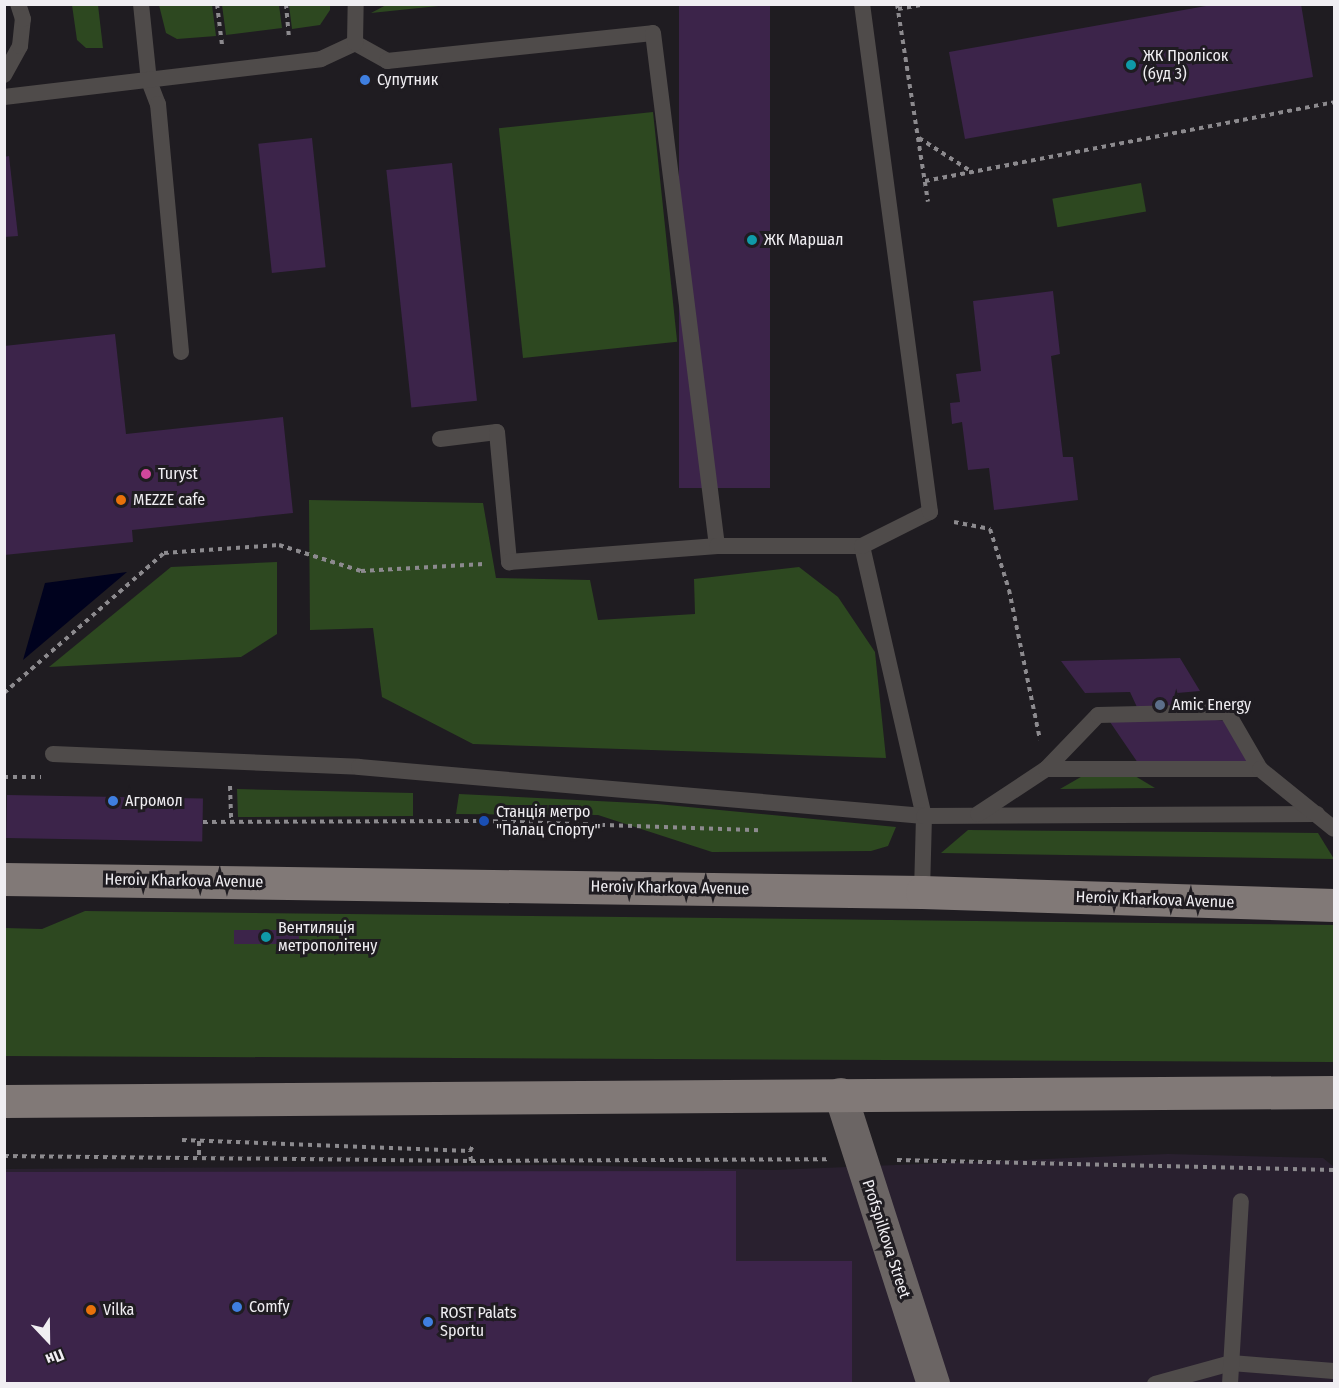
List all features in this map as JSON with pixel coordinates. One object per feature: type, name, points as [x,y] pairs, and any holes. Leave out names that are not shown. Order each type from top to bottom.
[{"type":"main road","name":"Heroiv Kharkova Avenue","points":[[4,879],[922,892],[1335,905]]},
{"type":"main road","points":[[4,1101],[1335,1092]]},
{"type":"street","name":"Profspilkova Street","points":[[840,1094],[933,1383]]},
{"type":"lane","points":[[4,75],[20,46],[23,19],[18,4]]},
{"type":"lane","points":[[141,4],[149,81],[158,104],[181,352]]},
{"type":"lane","points":[[356,4],[356,43]]},
{"type":"lane","points":[[440,439],[497,432],[509,562],[717,546],[862,546],[930,512],[862,4]]},
{"type":"lane","points":[[356,43],[387,61],[653,33],[717,546]]},
{"type":"lane","points":[[4,97],[321,59],[356,43]]},
{"type":"lane","points":[[862,546],[924,816],[922,892]]},
{"type":"lane","points":[[978,814],[1046,769],[1098,715],[1227,712],[1260,769],[1335,830]]},
{"type":"lane","points":[[53,754],[359,767],[924,816],[1317,814]]},
{"type":"lane","points":[[1046,769],[1260,769]]},
{"type":"lane","points":[[1230,1383],[1241,1201]]},
{"type":"lane","points":[[1155,1383],[1231,1363],[1335,1371]]},
{"type":"path","points":[[217,4],[222,45]]},
{"type":"path","points":[[286,4],[289,38]]},
{"type":"path","points":[[925,4],[898,7],[928,202]]},
{"type":"path","points":[[278,39],[296,37]]},
{"type":"path","points":[[212,46],[233,44]]},
{"type":"path","points":[[925,181],[1335,102]]},
{"type":"path","points":[[918,138],[972,172]]},
{"type":"path","points":[[954,522],[990,529],[1009,590],[1046,769]]},
{"type":"path","points":[[4,693],[164,553],[279,545],[361,571],[509,562]]},
{"type":"path","points":[[203,822],[484,821],[769,831]]},
{"type":"path","points":[[182,1140],[470,1151]]},
{"type":"path","points":[[199,1141],[199,1157]]},
{"type":"path","points":[[471,1161],[470,1151],[474,1144]]},
{"type":"path","points":[[4,1156],[471,1161],[860,1159],[1335,1170]]},
{"type":"shaded area","points":[[1168,1154],[1323,1158],[1334,1167],[1334,1383],[5,1383],[4,1169],[558,1165],[774,1170]]},
{"type":"green space","points":[[388,4],[448,4],[448,5],[371,13]]},
{"type":"green space","points":[[72,5],[98,5],[103,48],[86,48],[77,40]]},
{"type":"green space","points":[[159,5],[212,5],[216,36],[177,39],[166,33]]},
{"type":"green space","points":[[222,5],[279,5],[282,28],[226,35]]},
{"type":"green space","points":[[289,5],[330,5],[330,10],[320,25],[292,29]]},
{"type":"green space","points":[[653,112],[677,342],[523,358],[499,128]]},
{"type":"green space","points":[[1141,183],[1146,212],[1057,227],[1052,199]]},
{"type":"green space","points":[[309,500],[483,503],[496,578],[590,580],[598,620],[695,614],[694,579],[799,567],[838,597],[875,652],[886,758],[473,744],[382,697],[373,628],[310,630]]},
{"type":"green space","points":[[277,562],[277,634],[241,657],[49,667],[171,567]]},
{"type":"green space","points":[[1130,773],[1155,788],[1060,789],[1086,774]]},
{"type":"green space","points":[[237,789],[413,793],[413,816],[238,817]]},
{"type":"green space","points":[[459,794],[657,804],[896,827],[888,846],[871,851],[712,852],[598,815],[456,814]]},
{"type":"green space","points":[[968,830],[1318,833],[1334,859],[941,853]]},
{"type":"green space","points":[[85,911],[1334,925],[1334,1062],[5,1056],[5,928],[42,929]]},
{"type":"water","points":[[127,572],[23,660],[45,583]]},
{"type":"building","name":"ЖК Маршал","points":[[679,4],[770,4],[770,488],[679,488]]},
{"type":"building","name":"ЖК Пролісок (буд 3)","points":[[1217,4],[1301,4],[1313,77],[965,139],[949,52]]},
{"type":"building","points":[[312,138],[326,267],[272,273],[258,144]]},
{"type":"building","points":[[9,156],[18,236],[4,237],[4,157]]},
{"type":"building","points":[[452,163],[477,401],[411,408],[386,170]]},
{"type":"building","points":[[1053,291],[1060,354],[1051,356],[1063,457],[1073,457],[1078,500],[994,510],[989,468],[968,470],[962,422],[952,424],[950,403],[960,402],[956,374],[981,371],[973,301]]},
{"type":"building","name":"Turyst","points":[[115,334],[126,434],[283,417],[293,513],[132,530],[133,542],[4,555],[4,346]]},
{"type":"building","name":"Amic Energy","points":[[1180,658],[1200,691],[1177,693],[1190,718],[1229,721],[1253,762],[1138,763],[1110,722],[1142,718],[1130,692],[1085,693],[1061,661]]},
{"type":"building","points":[[7,795],[203,798],[202,841],[6,838]]},
{"type":"building","name":"Вентиляція метрополітену","points":[[234,930],[299,930],[299,944],[234,944]]},
{"type":"building","name":"ROST Palats Sportu","points":[[736,1171],[736,1261],[852,1261],[852,1384],[4,1384],[4,1172]]},
{"type":"place","name":"ЖК Пролісок (буд 3)","points":[[1131,65]]},
{"type":"place","name":"Супутник","points":[[365,80]]},
{"type":"place","name":"ЖК Маршал","points":[[752,240]]},
{"type":"place","name":"Turyst","points":[[146,474]]},
{"type":"place","name":"MEZZE cafe","points":[[121,500]]},
{"type":"place","name":"Amic Energy","points":[[1160,705]]},
{"type":"place","name":"Агромол","points":[[113,801]]},
{"type":"place","name":"Станція метро \"Палац Спорту\"","points":[[484,821]]},
{"type":"place","name":"Вентиляція метрополітену","points":[[266,937]]},
{"type":"place","name":"Comfy","points":[[237,1307]]},
{"type":"place","name":"Vilka","points":[[91,1310]]},
{"type":"place","name":"ROST Palats Sportu","points":[[428,1322]]}]
